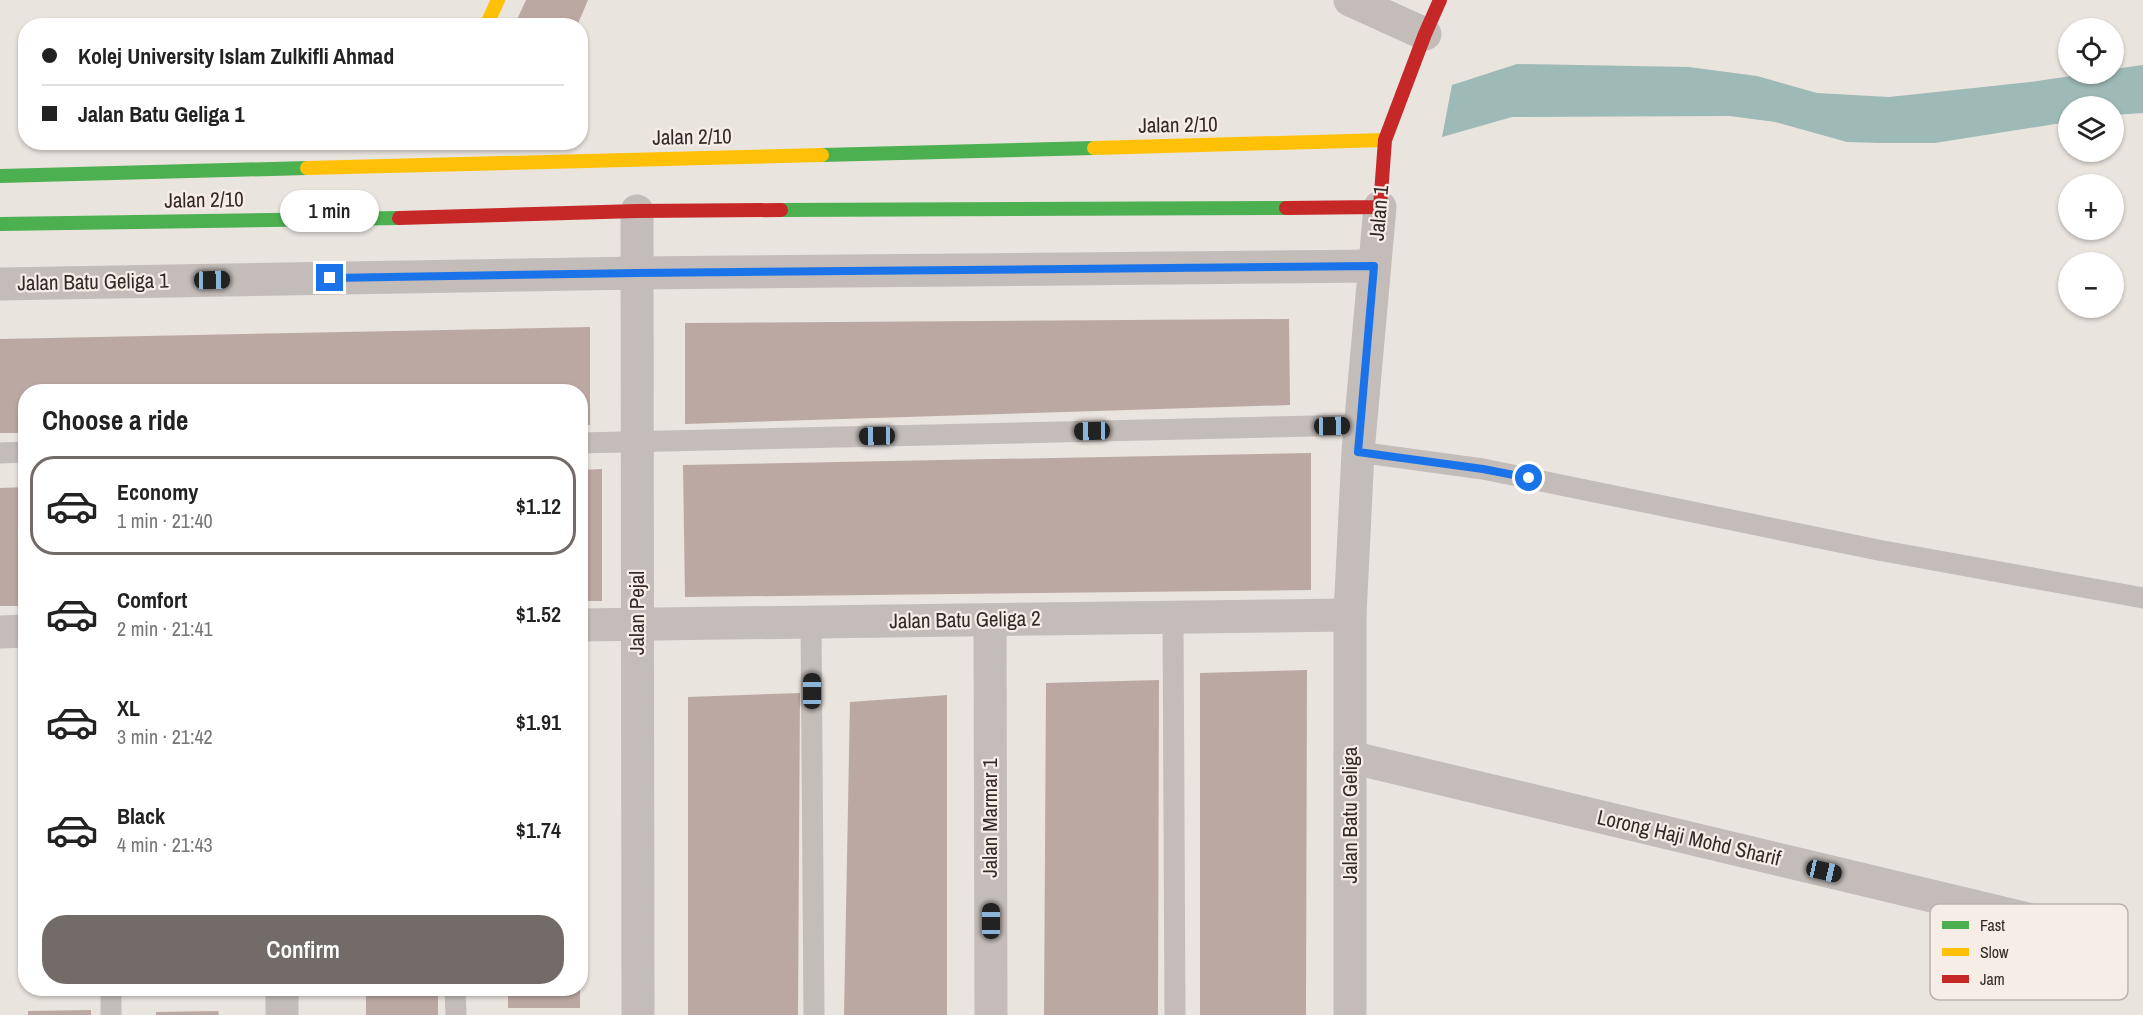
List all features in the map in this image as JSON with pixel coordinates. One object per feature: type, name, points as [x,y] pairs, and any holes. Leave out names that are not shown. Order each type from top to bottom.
[{"type":"street","points":[[490,18],[498,0]]},
{"type":"street","points":[[1350,0],[1425,34]]},
{"type":"street","name":"Jalan 1","points":[[1350,615],[1360,439],[1385,140],[1440,0]]},
{"type":"street","name":"Jalan 2/10","points":[[0,176],[417,171],[1385,140]]},
{"type":"street","points":[[417,171],[425,150]]},
{"type":"street","name":"Jalan 2/10","points":[[0,224],[413,213],[1380,207]]},
{"type":"street","name":"Jalan Pejal","points":[[637,211],[638,1015]]},
{"type":"street","name":"Jalan Batu Geliga 1","points":[[0,284],[637,273],[1374,266]]},
{"type":"street","name":"Jalan Batu Geliga 2","points":[[588,625],[1350,615]]},
{"type":"street","name":"Jalan Batu Geliga","points":[[1350,615],[1350,1015]]},
{"type":"street","name":"Jalan Marmar 1","points":[[990,620],[991,1015]]},
{"type":"street","points":[[0,632],[18,632]]},
{"type":"street","name":"Lorong Haji Mohd Sharif","points":[[1350,757],[1965,904]]},
{"type":"street","points":[[282,996],[282,1015]]},
{"type":"lane","points":[[588,443],[1360,439],[1483,469],[1878,550],[2143,598]]},
{"type":"lane","points":[[0,453],[18,452]]},
{"type":"lane","points":[[1173,618],[1175,1015]]},
{"type":"lane","points":[[811,622],[814,1015]]},
{"type":"lane","points":[[111,996],[111,1015]]},
{"type":"lane","points":[[455,996],[456,1015]]},
{"type":"water","points":[[1517,64],[1689,67],[1757,76],[1817,93],[1889,97],[2058,78],[2058,84],[2124,84],[2124,68],[2143,65],[2143,113],[2124,114],[2124,96],[2058,96],[2058,124],[1935,143],[1847,142],[1775,122],[1730,116],[1512,117],[1442,137],[1452,85]]},
{"type":"building","points":[[526,0],[588,0],[580,18],[518,18]]},
{"type":"building","points":[[1289,319],[1290,405],[685,424],[685,323]]},
{"type":"building","points":[[590,327],[590,425],[588,425],[588,384],[18,384],[18,433],[0,433],[0,339]]},
{"type":"building","points":[[1311,453],[1311,590],[685,597],[683,465]]},
{"type":"building","points":[[602,469],[602,601],[588,601],[588,470]]},
{"type":"building","points":[[18,487],[18,606],[0,606],[0,488]]},
{"type":"building","points":[[1307,670],[1306,1015],[1200,1015],[1200,673]]},
{"type":"building","points":[[1159,680],[1158,1015],[1044,1015],[1046,683]]},
{"type":"building","points":[[800,693],[798,1015],[688,1015],[688,697]]},
{"type":"building","points":[[947,695],[947,1015],[844,1015],[850,702]]},
{"type":"building","points":[[366,996],[438,996],[438,1015],[366,1015]]},
{"type":"building","points":[[508,996],[580,996],[580,1008],[508,1008]]},
{"type":"building","points":[[91,1010],[91,1015],[28,1015],[28,1011]]},
{"type":"building","points":[[218,1011],[219,1015],[156,1015],[156,1012]]},
{"type":"traffic: fast","points":[[822,155],[1094,148]]},
{"type":"traffic: fast","points":[[0,176],[307,168]]},
{"type":"traffic: fast","points":[[781,210],[1286,208]]},
{"type":"traffic: fast","points":[[0,224],[399,218]]},
{"type":"traffic: slow","points":[[490,18],[498,0]]},
{"type":"traffic: slow","points":[[1094,148],[1385,140]]},
{"type":"traffic: slow","points":[[307,168],[822,155]]},
{"type":"traffic: jam","points":[[1286,208],[1380,207],[1385,140],[1440,0]]},
{"type":"traffic: jam","points":[[399,218],[637,211],[781,210]]},
{"type":"route","points":[[330,278],[1374,266],[1358,452],[1483,469],[1529,478]]}]
